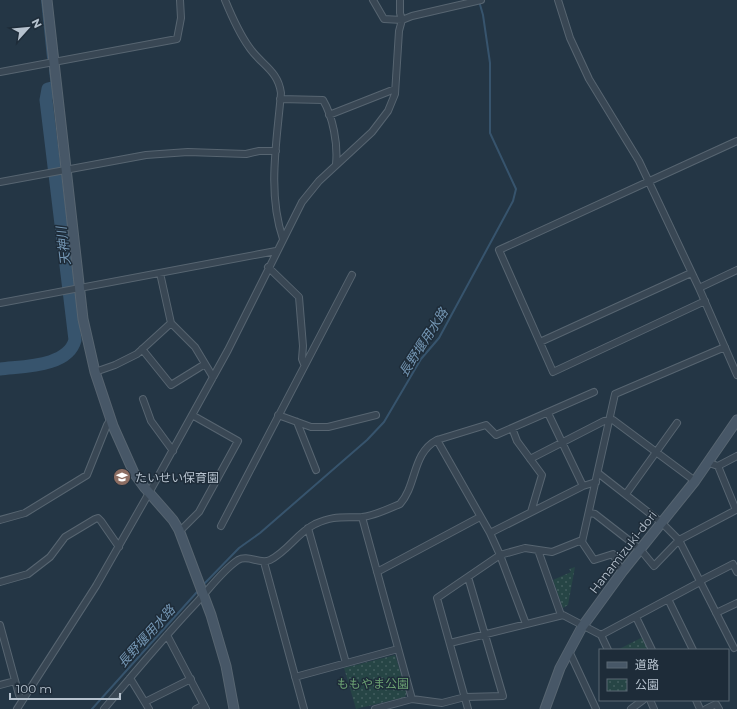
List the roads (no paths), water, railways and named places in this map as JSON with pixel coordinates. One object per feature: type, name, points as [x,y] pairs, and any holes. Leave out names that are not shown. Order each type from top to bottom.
[{"type":"street","points":[[47,0],[63,170],[77,289],[95,372],[111,419],[134,473],[149,493],[173,520],[179,532],[204,594],[221,649],[232,709]]},
{"type":"street","points":[[0,72],[177,39],[181,18],[180,0]]},
{"type":"street","points":[[224,0],[251,50],[274,74],[279,82],[280,99],[274,175],[277,222],[283,239]]},
{"type":"street","points":[[373,0],[384,19],[402,20],[412,16],[481,0]]},
{"type":"street","points":[[17,709],[71,626],[119,547],[213,378],[302,202],[311,190],[336,164],[382,121],[388,111],[395,89],[398,31],[402,20],[400,13],[400,0]]},
{"type":"street","points":[[558,0],[570,38],[589,78],[649,181],[705,301],[737,375]]},
{"type":"street","points":[[329,115],[395,89]]},
{"type":"street","points":[[280,99],[323,100],[329,115],[338,150],[336,164]]},
{"type":"street","points":[[705,301],[553,372],[499,250],[737,141]]},
{"type":"street","points":[[0,182],[146,155],[188,152],[246,154],[259,151],[276,151]]},
{"type":"street","points":[[0,303],[276,251]]},
{"type":"street","points":[[268,267],[300,297],[303,346],[302,359],[304,364]]},
{"type":"street","points":[[699,288],[737,270]]},
{"type":"street","points":[[160,273],[171,323],[182,332],[213,378]]},
{"type":"street","points":[[540,342],[692,273]]},
{"type":"street","points":[[221,526],[304,364],[352,275]]},
{"type":"street","points":[[95,372],[124,361],[142,349],[171,323]]},
{"type":"street","points":[[622,572],[613,554],[594,560],[582,542],[590,513],[616,394],[725,347]]},
{"type":"street","points":[[142,349],[171,385],[205,364]]},
{"type":"street","points":[[104,709],[167,635],[204,594],[239,559],[247,558],[264,562],[271,560],[290,546],[300,534],[308,528],[331,518],[345,516],[362,517],[400,504],[416,471],[420,456],[431,443],[437,440],[486,425],[496,435],[594,392]]},
{"type":"street","points":[[143,399],[151,421],[173,450]]},
{"type":"street","points":[[548,413],[583,486]]},
{"type":"street","points":[[278,415],[311,427],[328,427],[376,414]]},
{"type":"street","points":[[179,532],[199,512],[238,441],[192,415]]},
{"type":"street","points":[[0,520],[25,513],[87,475],[107,425],[111,419]]},
{"type":"street","points":[[530,459],[562,442],[610,420],[616,421],[695,482]]},
{"type":"street","name":"Hanamizuki-dori","points":[[545,709],[560,668],[583,626],[640,549],[695,482],[713,464],[737,420]]},
{"type":"street","points":[[297,422],[316,470]]},
{"type":"street","points":[[626,494],[677,423]]},
{"type":"street","points":[[512,428],[517,441],[542,475],[531,512]]},
{"type":"street","points":[[437,440],[480,518],[490,533],[500,555],[526,624]]},
{"type":"street","points":[[590,513],[595,514],[640,549],[654,566],[679,540],[736,510],[713,464],[737,456]]},
{"type":"street","points":[[598,473],[662,523],[679,540],[733,649]]},
{"type":"street","points":[[490,533],[583,486],[596,482]]},
{"type":"street","points":[[362,517],[412,699]]},
{"type":"street","points":[[0,582],[28,574],[50,557],[65,537],[94,519],[98,518],[101,521],[119,547]]},
{"type":"street","points":[[377,572],[480,518]]},
{"type":"street","points":[[308,528],[346,664]]},
{"type":"street","points":[[468,709],[437,598],[500,555],[525,548],[552,552],[582,540]]},
{"type":"street","points":[[538,550],[561,615]]},
{"type":"street","points":[[264,562],[304,709]]},
{"type":"street","points":[[601,635],[733,564],[737,572]]},
{"type":"street","points":[[377,709],[412,699],[442,703],[465,697],[503,696],[468,577]]},
{"type":"street","points":[[668,599],[693,649]]},
{"type":"street","points":[[716,613],[737,602]]},
{"type":"street","points":[[450,643],[561,615],[601,635],[608,649]]},
{"type":"street","points":[[636,617],[652,649]]},
{"type":"street","points":[[0,625],[19,695],[22,700]]},
{"type":"street","points":[[167,635],[205,707],[196,709]]},
{"type":"street","points":[[295,677],[398,649]]},
{"type":"street","points":[[569,651],[596,709]]},
{"type":"street","points":[[130,678],[149,709]]},
{"type":"street","points":[[145,702],[190,678]]},
{"type":"street","points":[[0,685],[15,681]]},
{"type":"street","points":[[706,709],[716,704],[719,709]]},
{"type":"waterway","name":"天神川","points":[[42,0],[48,58]]},
{"type":"waterway","name":"長野堰用水路","points":[[205,583],[239,548],[260,533],[367,440],[384,422],[421,359],[439,338],[513,201],[516,189],[490,133],[490,63],[483,15],[479,1]]},
{"type":"waterway","name":"天神川","points":[[50,70],[52,88]]},
{"type":"waterway","name":"天神川","points":[[0,369],[44,364],[64,356],[71,349],[75,340],[46,100],[48,89],[52,88]]},
{"type":"waterway","name":"長野堰用水路","points":[[92,709],[197,592]]},
{"type":"place","name":"たいせい保育園","points":[[122,477]]},
{"type":"park label","name":"ももやま公園","points":[[373,683]]}]
